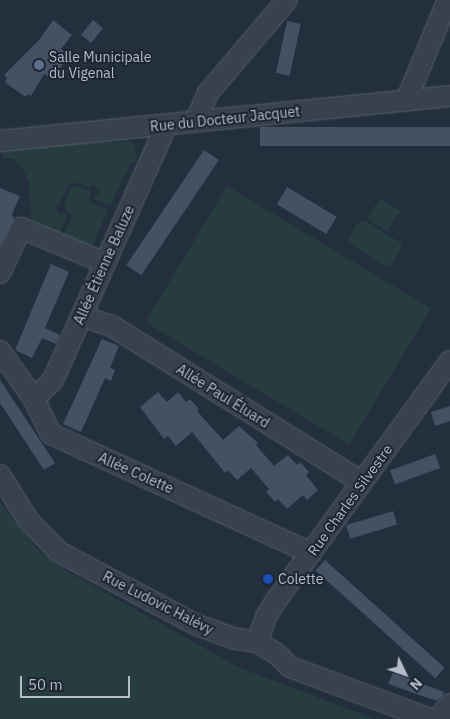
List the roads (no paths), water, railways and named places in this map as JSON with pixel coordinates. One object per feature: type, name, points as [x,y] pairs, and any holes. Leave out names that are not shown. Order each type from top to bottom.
[{"type":"street","points":[[196,120],[208,93],[287,0]]},
{"type":"street","points":[[406,101],[448,0]]},
{"type":"street","name":"Rue du Docteur Jacquet","points":[[0,141],[166,126],[196,120],[450,96]]},
{"type":"street","name":"Allée Étienne Baluze","points":[[34,399],[53,380],[166,126]]},
{"type":"street","points":[[0,273],[21,228],[105,263]]},
{"type":"street","name":"Allée Paul Éluard","points":[[81,316],[112,326],[362,482]]},
{"type":"street","name":"Allée Colette","points":[[0,351],[34,399],[51,434],[311,553]]},
{"type":"street","name":"Rue Charles Silvestre","points":[[256,642],[266,617],[450,362]]},
{"type":"street","name":"Rue Ludovic Halévy","points":[[0,475],[28,520],[59,552],[197,625],[232,638],[256,642],[277,654],[290,667],[430,719]]},
{"type":"street","points":[[438,719],[450,704]]},
{"type":"place","name":"Salle Municipale du Vigenal","points":[[39,65]]},
{"type":"place","name":"Colette","points":[[268,579]]}]
